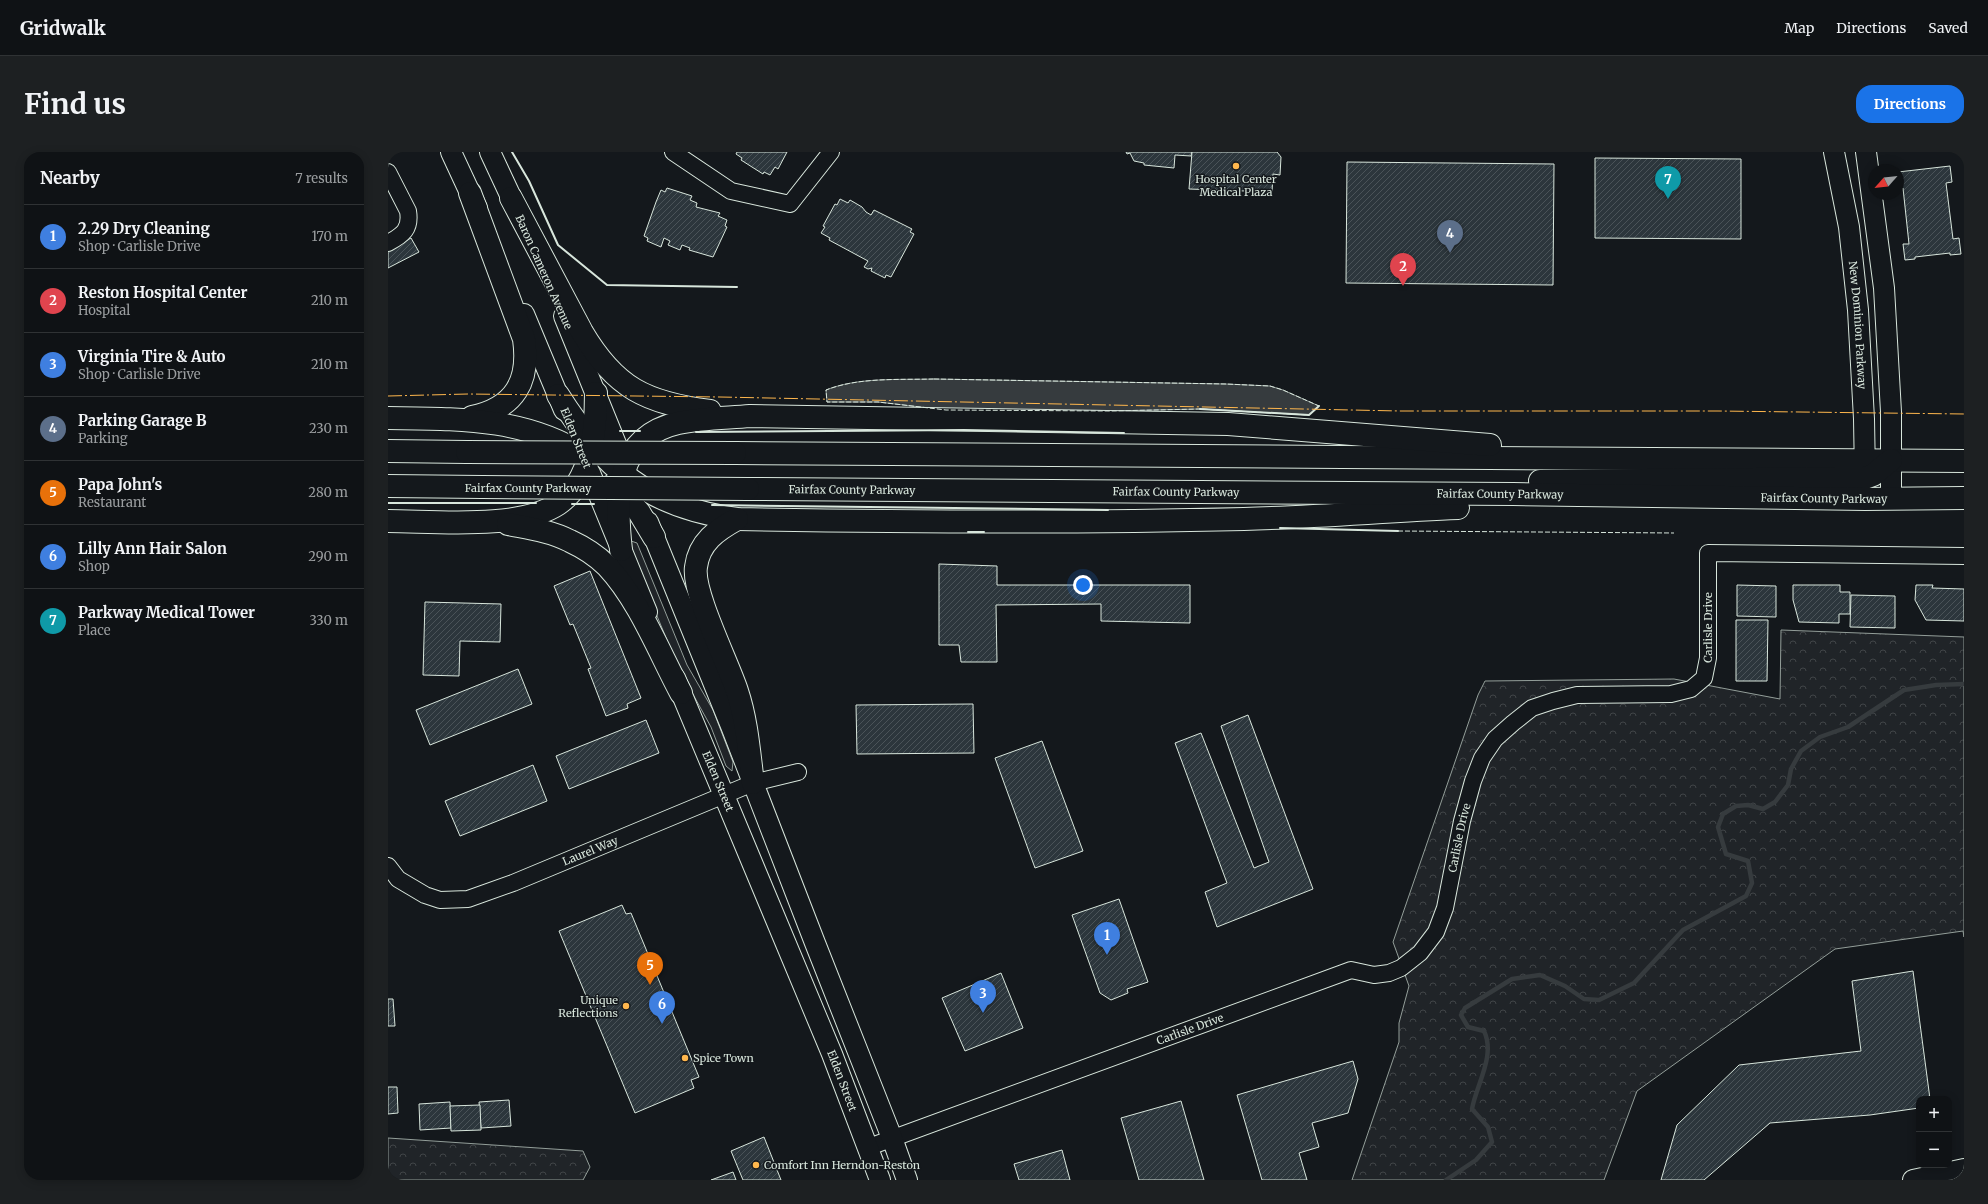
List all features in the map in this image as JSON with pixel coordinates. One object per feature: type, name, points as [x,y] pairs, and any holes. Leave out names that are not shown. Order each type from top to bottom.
[{"type":"highway","points":[[458,419],[479,415],[502,406],[517,390],[526,366],[524,339],[470,193]]},
{"type":"highway","points":[[511,198],[593,350],[620,379],[648,398],[679,407],[750,416],[1228,424],[1649,459],[1865,469]]},
{"type":"highway","points":[[556,389],[573,418],[587,454]]},
{"type":"highway","points":[[388,521],[493,521],[536,514],[559,503],[576,484],[587,454],[596,416],[596,393]]},
{"type":"highway","points":[[622,550],[618,528],[624,477],[630,455],[642,440],[661,429],[677,423],[750,416]]},
{"type":"highway","points":[[388,418],[458,419],[498,423],[531,430],[587,454],[659,498],[678,506],[716,516],[737,519],[1065,521],[1236,519],[1337,516],[1646,497]]},
{"type":"highway","points":[[388,451],[1649,459]]},
{"type":"highway","points":[[1513,494],[1538,481],[1865,469],[1891,460],[1964,461]]},
{"type":"highway","points":[[624,477],[638,512],[654,537]]},
{"type":"highway","name":"Fairfax County Parkway","points":[[388,486],[1513,494],[1891,500],[1964,498]]},
{"type":"highway","points":[[737,519],[719,529],[702,547],[695,569],[699,594],[738,692],[746,726],[753,783]]},
{"type":"highway","points":[[493,521],[535,529],[568,540],[587,550],[606,565],[621,583],[640,613],[681,692]]},
{"type":"main road","points":[[451,152],[556,389]]},
{"type":"main road","name":"Baron Cameron Avenue","points":[[490,152],[596,393]]},
{"type":"main road","name":"New Dominion Parkway","points":[[1834,152],[1849,227],[1857,303],[1865,469],[1865,499]]},
{"type":"main road","points":[[1866,152],[1884,288],[1891,405],[1891,500]]},
{"type":"main road","points":[[596,393],[624,477]]},
{"type":"main road","name":"Elden Street","points":[[587,454],[622,550],[869,1147],[880,1180]]},
{"type":"main road","points":[[654,537],[753,783],[892,1138],[907,1180]]},
{"type":"main road","points":[[1913,1180],[1964,1169]]},
{"type":"street","points":[[672,152],[731,191],[790,204],[831,152]]},
{"type":"street","points":[[388,172],[408,211],[409,218],[407,229],[404,234],[388,243]]},
{"type":"street","name":"Carlisle Drive","points":[[869,1147],[1351,970],[1374,975],[1389,974],[1412,961],[1430,941],[1441,923],[1462,821],[1473,781],[1482,758],[1495,739],[1532,708],[1553,701],[1577,695],[1671,694],[1691,689],[1704,678],[1708,658],[1708,554],[1964,556]]},
{"type":"street","name":"Laurel Way","points":[[388,866],[398,879],[425,895],[440,900],[468,898],[513,883],[753,783],[798,772]]},
{"type":"green space","points":[[631,541],[637,543],[687,665],[713,710],[733,762],[732,771],[726,766],[711,727],[679,669],[628,546]]},
{"type":"green space","points":[[1781,630],[1964,637],[1964,937],[1963,931],[1835,949],[1637,1091],[1604,1180],[1352,1180],[1399,1042],[1399,1023],[1409,986],[1393,942],[1478,695],[1485,681],[1674,679],[1780,699]]},
{"type":"green space","points":[[388,1138],[583,1151],[590,1167],[583,1180],[388,1180]]},
{"type":"shaded area","points":[[934,379],[1270,386],[1283,390],[1319,406],[1309,415],[1200,409],[1110,411],[946,410],[878,402],[827,402],[826,390],[851,383],[879,380]]},
{"type":"building","points":[[737,152],[787,152],[778,169],[775,167],[770,175],[764,172],[763,174],[741,160],[742,158],[736,154]]},
{"type":"building","name":"Hospital Center Medical Plaza","points":[[1126,152],[1192,152],[1191,156],[1175,155],[1174,168],[1144,165],[1144,163],[1134,161],[1130,153],[1127,154]]},
{"type":"building","name":"Hospital Center Medical Plaza","points":[[1192,152],[1277,152],[1281,157],[1280,175],[1273,174],[1272,192],[1189,189]]},
{"type":"building","points":[[1595,158],[1741,159],[1741,239],[1595,238]]},
{"type":"building","points":[[1347,162],[1554,164],[1553,285],[1346,283]]},
{"type":"building","points":[[1950,166],[1952,182],[1946,183],[1953,239],[1959,238],[1961,254],[1950,255],[1950,253],[1915,257],[1915,259],[1905,260],[1903,244],[1909,244],[1904,197],[1904,171]]},
{"type":"building","points":[[667,188],[692,196],[690,200],[697,203],[696,207],[720,213],[718,216],[727,220],[725,226],[727,227],[713,257],[689,250],[690,248],[682,245],[680,250],[668,245],[670,241],[664,238],[661,247],[647,241],[648,238],[644,236],[656,202],[661,190],[665,192]]},
{"type":"building","points":[[840,199],[848,203],[850,200],[862,207],[871,215],[874,210],[912,229],[910,232],[914,234],[891,277],[886,275],[885,278],[871,271],[872,268],[868,269],[864,267],[868,261],[829,240],[830,238],[821,233],[825,227],[823,226],[835,204],[837,205]]},
{"type":"building","points":[[411,238],[419,252],[388,268],[388,250]]},
{"type":"building","points":[[939,564],[997,566],[997,585],[1190,585],[1190,623],[1101,621],[1101,604],[996,605],[997,662],[961,662],[959,645],[939,645]]},
{"type":"building","points":[[590,571],[641,698],[627,704],[628,708],[606,716],[588,669],[591,668],[573,624],[570,625],[554,586]]},
{"type":"building","points":[[1737,585],[1776,586],[1776,617],[1737,616]]},
{"type":"building","points":[[1793,585],[1840,585],[1840,592],[1850,592],[1850,614],[1839,614],[1839,623],[1799,622],[1793,600]]},
{"type":"building","points":[[1916,585],[1933,585],[1932,588],[1964,589],[1964,621],[1926,620],[1915,600]]},
{"type":"building","points":[[1851,595],[1895,596],[1895,628],[1850,627]]},
{"type":"building","points":[[425,602],[501,604],[500,642],[460,641],[459,676],[423,675]]},
{"type":"building","points":[[1736,620],[1768,620],[1767,681],[1736,681]]},
{"type":"building","points":[[518,669],[532,704],[430,745],[416,710]]},
{"type":"building","points":[[973,704],[974,753],[857,754],[856,705]]},
{"type":"building","points":[[1248,715],[1313,889],[1217,927],[1205,892],[1227,883],[1175,743],[1201,733],[1254,868],[1269,862],[1221,726]]},
{"type":"building","points":[[646,720],[659,753],[569,789],[556,756]]},
{"type":"building","points":[[1042,741],[1083,851],[1035,868],[995,758]]},
{"type":"building","points":[[533,765],[547,801],[460,836],[445,801]]},
{"type":"building","points":[[1119,899],[1148,982],[1127,989],[1128,993],[1111,1000],[1100,993],[1072,915]]},
{"type":"building","points":[[622,905],[626,914],[631,913],[699,1077],[691,1080],[694,1088],[635,1113],[559,931]]},
{"type":"building","points":[[1913,971],[1930,1096],[1916,1096],[1916,1108],[1870,1115],[1770,1123],[1704,1180],[1661,1180],[1677,1125],[1739,1065],[1861,1051],[1852,981]]},
{"type":"building","points":[[1001,973],[1023,1028],[965,1051],[942,998]]},
{"type":"building","points":[[388,999],[393,999],[395,1026],[388,1026]]},
{"type":"building","points":[[1353,1061],[1358,1079],[1348,1113],[1312,1123],[1319,1147],[1299,1153],[1307,1180],[1262,1180],[1237,1095]]},
{"type":"building","points":[[388,1087],[397,1087],[398,1113],[388,1114]]},
{"type":"building","points":[[509,1100],[511,1126],[481,1128],[479,1102]]},
{"type":"building","points":[[1181,1101],[1204,1180],[1139,1180],[1121,1118]]},
{"type":"building","points":[[450,1102],[451,1128],[420,1130],[419,1104]]},
{"type":"building","points":[[480,1105],[481,1130],[451,1131],[450,1106]]},
{"type":"building","name":"Comfort Inn Herndon-Reston","points":[[764,1137],[781,1180],[743,1180],[731,1151]]},
{"type":"building","points":[[1062,1150],[1070,1180],[1019,1180],[1014,1164]]},
{"type":"building","name":"Comfort Inn Herndon-Reston","points":[[733,1172],[736,1180],[711,1180]]},
{"type":"waterway","points":[[1446,1180],[1476,1160],[1492,1142],[1488,1127],[1472,1109],[1487,1060],[1487,1041],[1484,1031],[1468,1027],[1461,1015],[1465,1008],[1512,979],[1540,975],[1565,986],[1584,999],[1599,1000],[1634,983],[1683,930],[1746,896],[1752,883],[1748,861],[1726,854],[1718,827],[1723,814],[1736,806],[1748,805],[1763,809],[1775,802],[1788,785],[1791,769],[1801,751],[1820,737],[1848,727],[1904,690],[1936,685],[1964,684]]},
{"type":"fence","points":[[934,379],[1270,386],[1283,390],[1319,406],[1309,415],[1200,409],[1110,411],[946,410],[878,402],[827,402],[826,390],[852,383],[879,380],[934,379]]},
{"type":"fence","points":[[1398,531],[1674,533]]},
{"type":"wall","points":[[512,152],[529,181],[558,245],[607,285],[737,287]]},
{"type":"wall","points":[[1200,409],[1309,415],[1319,406]]},
{"type":"wall","points":[[696,432],[964,430],[1124,433]]},
{"type":"wall","points":[[620,431],[640,431]]},
{"type":"wall","points":[[388,503],[536,503]]},
{"type":"wall","points":[[572,504],[594,504]]},
{"type":"wall","points":[[712,505],[1108,510]]},
{"type":"wall","points":[[1280,528],[1398,531]]},
{"type":"wall","points":[[968,532],[984,532]]},
{"type":"power","points":[[388,396],[468,394],[720,397],[1400,411],[1718,411],[1964,414]]},
{"type":"place","name":"Hospital Center Medical Plaza","points":[[1236,166]]},
{"type":"place","name":"Parkway Medical Tower","points":[[1668,199]]},
{"type":"place","name":"Parking Garage B","points":[[1450,253]]},
{"type":"place","name":"Reston Hospital Center","points":[[1403,286]]},
{"type":"place","name":"2.29 Dry Cleaning","points":[[1107,955]]},
{"type":"place","name":"Papa John's","points":[[650,985]]},
{"type":"place","name":"Unique Reflections","points":[[626,1006]]},
{"type":"place","name":"Virginia Tire & Auto","points":[[983,1013]]},
{"type":"place","name":"Lilly Ann Hair Salon","points":[[662,1024]]},
{"type":"place","name":"Spice Town","points":[[685,1058]]},
{"type":"place","name":"Comfort Inn Herndon-Reston","points":[[756,1165]]}]
